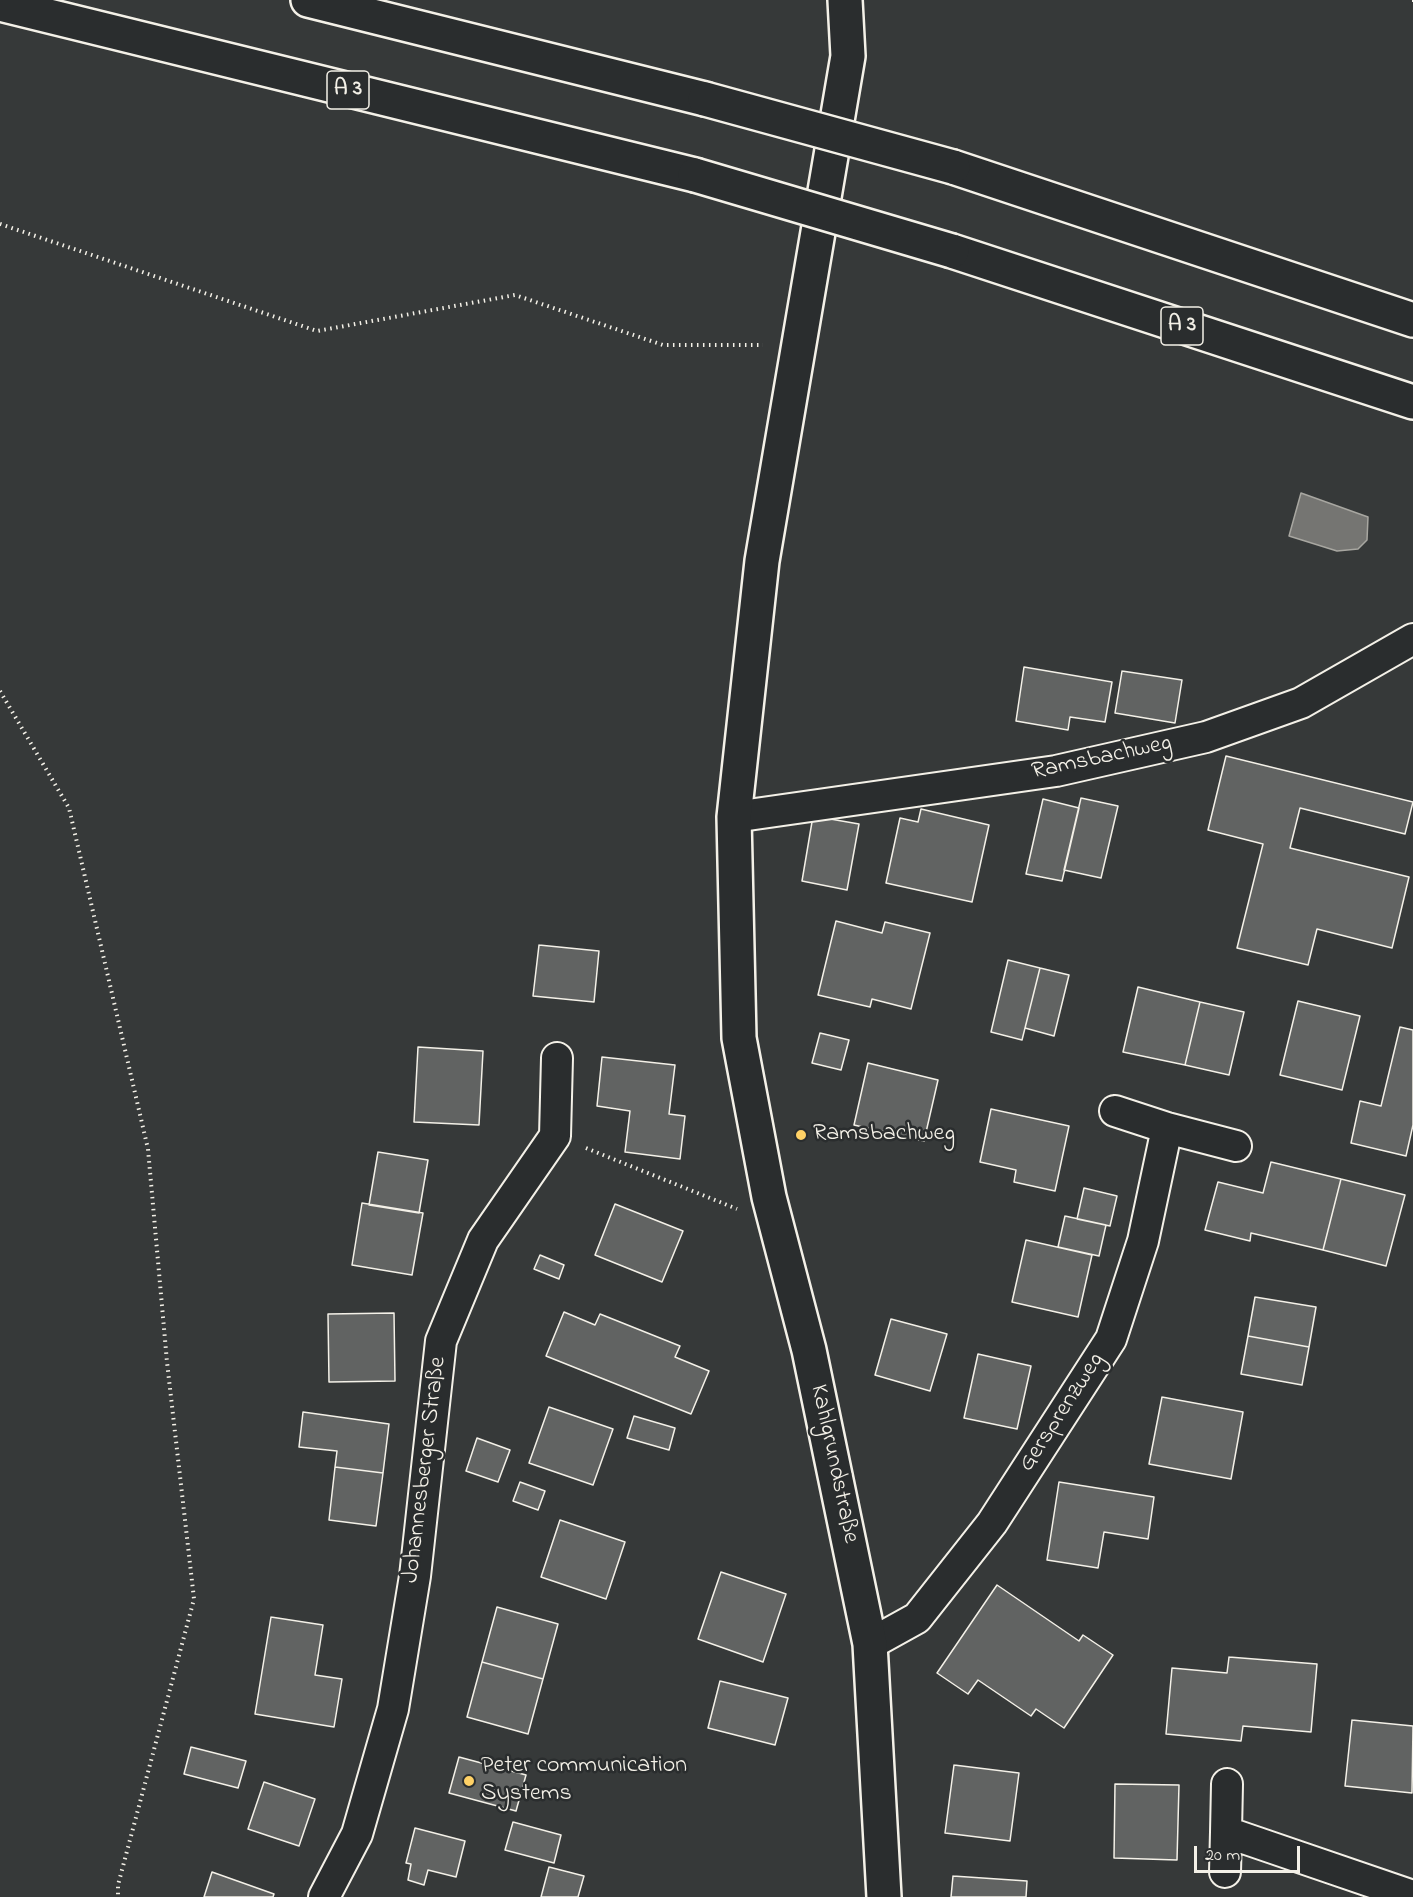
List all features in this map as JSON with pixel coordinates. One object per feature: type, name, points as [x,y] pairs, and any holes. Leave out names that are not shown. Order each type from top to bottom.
[{"type":"main road","points":[[308,0],[705,99],[953,167],[1413,320]]},
{"type":"main road","name":"Kahlgrundstraße","points":[[846,0],[848,56],[762,561],[734,817],[739,1038],[766,1187],[809,1350],[870,1644],[884,1897]]},
{"type":"main road","name":"A 3","points":[[0,4],[695,175],[952,251],[1413,402]]},
{"type":"street","name":"Ramsbachweg","points":[[734,817],[1056,771],[1206,738],[1301,703],[1413,639]]},
{"type":"street","points":[[555,1136],[557,1058]]},
{"type":"street","points":[[1114,1111],[1236,1146]]},
{"type":"street","name":"Gersprenzweg","points":[[870,1644],[917,1618],[992,1523],[1111,1339],[1143,1241],[1167,1128]]},
{"type":"street","name":"Johannesberger Straße","points":[[324,1897],[357,1834],[393,1708],[415,1576],[441,1341],[483,1240],[555,1136]]},
{"type":"street","points":[[1225,1872],[1227,1784]]},
{"type":"street","points":[[1226,1832],[1413,1896]]},
{"type":"path","points":[[0,224],[317,331],[515,295],[663,345],[800,345]]},
{"type":"path","points":[[0,691],[69,808],[148,1149],[194,1599],[118,1885],[118,1897]]},
{"type":"path","points":[[555,1136],[776,1225]]},
{"type":"shaded area","points":[[1301,493],[1368,517],[1367,540],[1358,549],[1337,551],[1289,536]]},
{"type":"building","points":[[1024,667],[1112,682],[1105,722],[1070,717],[1068,730],[1016,721]]},
{"type":"building","points":[[1122,671],[1182,680],[1175,723],[1115,713]]},
{"type":"building","points":[[1226,756],[1413,802],[1405,834],[1300,808],[1290,848],[1409,877],[1392,948],[1317,929],[1308,965],[1237,948],[1263,844],[1208,830]]},
{"type":"building","points":[[1081,798],[1118,806],[1101,878],[1064,870]]},
{"type":"building","points":[[1043,799],[1079,808],[1062,881],[1026,874]]},
{"type":"building","points":[[921,809],[989,825],[972,902],[886,883],[900,818],[918,822]]},
{"type":"building","points":[[813,816],[859,824],[847,890],[802,881]]},
{"type":"building","points":[[836,921],[882,933],[885,922],[930,933],[911,1009],[872,999],[870,1007],[818,995]]},
{"type":"building","points":[[539,945],[599,951],[594,1002],[533,996]]},
{"type":"building","points":[[1008,960],[1040,968],[1022,1040],[991,1032]]},
{"type":"building","points":[[1040,968],[1069,975],[1054,1036],[1025,1028]]},
{"type":"building","points":[[1138,987],[1200,1002],[1185,1065],[1123,1052]]},
{"type":"building","points":[[1298,1001],[1360,1016],[1342,1090],[1280,1075]]},
{"type":"building","points":[[1200,1002],[1244,1012],[1229,1075],[1185,1065]]},
{"type":"building","points":[[1400,1027],[1413,1030],[1413,1125],[1406,1156],[1351,1143],[1360,1101],[1381,1106]]},
{"type":"building","points":[[820,1033],[849,1040],[841,1070],[812,1063]]},
{"type":"building","points":[[418,1047],[483,1051],[479,1125],[414,1122]]},
{"type":"building","points":[[602,1057],[675,1065],[669,1114],[685,1116],[680,1159],[625,1152],[630,1111],[597,1106]]},
{"type":"building","points":[[868,1063],[938,1080],[924,1141],[854,1125]]},
{"type":"building","points":[[991,1109],[1069,1126],[1055,1191],[1014,1182],[1016,1170],[980,1162]]},
{"type":"building","points":[[378,1152],[428,1160],[419,1213],[369,1205]]},
{"type":"building","points":[[1271,1162],[1341,1179],[1323,1250],[1251,1233],[1250,1241],[1205,1230],[1218,1182],[1263,1193]]},
{"type":"building","points":[[1341,1179],[1405,1195],[1386,1266],[1323,1250]]},
{"type":"building","points":[[1084,1188],[1117,1196],[1110,1226],[1077,1219]]},
{"type":"building","points":[[362,1203],[423,1213],[412,1275],[352,1265]]},
{"type":"building","points":[[615,1204],[683,1231],[662,1282],[595,1255]]},
{"type":"building","points":[[1065,1216],[1106,1225],[1099,1256],[1058,1247]]},
{"type":"building","points":[[1026,1240],[1092,1255],[1078,1317],[1012,1302]]},
{"type":"building","points":[[540,1255],[564,1265],[559,1279],[534,1269]]},
{"type":"building","points":[[1255,1297],[1316,1307],[1309,1347],[1248,1336]]},
{"type":"building","points":[[564,1312],[595,1325],[600,1314],[680,1346],[675,1357],[709,1371],[691,1414],[546,1356]]},
{"type":"building","points":[[394,1313],[395,1381],[329,1382],[328,1314]]},
{"type":"building","points":[[891,1319],[947,1334],[930,1391],[875,1375]]},
{"type":"building","points":[[1248,1336],[1309,1347],[1302,1385],[1241,1374]]},
{"type":"building","points":[[978,1354],[1031,1366],[1017,1429],[964,1418]]},
{"type":"building","points":[[1162,1397],[1243,1412],[1231,1479],[1149,1464]]},
{"type":"building","points":[[549,1407],[613,1429],[593,1485],[529,1463]]},
{"type":"building","points":[[303,1412],[389,1424],[383,1473],[335,1467],[337,1451],[299,1447]]},
{"type":"building","points":[[634,1416],[675,1428],[669,1450],[627,1438]]},
{"type":"building","points":[[477,1438],[510,1450],[498,1482],[466,1471]]},
{"type":"building","points":[[335,1467],[383,1473],[376,1526],[329,1520]]},
{"type":"building","points":[[520,1482],[545,1491],[538,1510],[513,1501]]},
{"type":"building","points":[[1059,1482],[1154,1497],[1148,1539],[1104,1532],[1098,1568],[1047,1560]]},
{"type":"building","points":[[560,1520],[625,1542],[606,1599],[541,1577]]},
{"type":"building","points":[[721,1572],[786,1594],[763,1662],[698,1639]]},
{"type":"building","points":[[997,1585],[1079,1641],[1083,1635],[1113,1655],[1064,1728],[1036,1709],[1031,1716],[978,1680],[968,1694],[937,1673]]},
{"type":"building","points":[[497,1607],[558,1624],[543,1679],[482,1662]]},
{"type":"building","points":[[271,1617],[323,1625],[315,1675],[342,1679],[334,1727],[255,1714]]},
{"type":"building","points":[[1229,1657],[1317,1664],[1311,1732],[1243,1726],[1241,1741],[1166,1734],[1172,1668],[1227,1673]]},
{"type":"building","points":[[482,1662],[543,1679],[528,1734],[467,1717]]},
{"type":"building","points":[[720,1681],[788,1698],[775,1745],[708,1728]]},
{"type":"building","points":[[1352,1720],[1413,1726],[1412,1793],[1345,1786]]},
{"type":"building","points":[[191,1747],[246,1761],[238,1788],[184,1774]]},
{"type":"building","points":[[459,1757],[526,1775],[516,1811],[449,1793]]},
{"type":"building","points":[[954,1765],[1019,1773],[1010,1841],[945,1833]]},
{"type":"building","points":[[264,1782],[315,1799],[299,1846],[248,1829]]},
{"type":"building","points":[[1115,1784],[1179,1785],[1177,1860],[1114,1858]]},
{"type":"building","points":[[513,1822],[561,1835],[554,1863],[505,1850]]},
{"type":"building","points":[[415,1828],[465,1841],[456,1877],[428,1870],[424,1885],[408,1880],[411,1864],[406,1863]]},
{"type":"building","points":[[549,1867],[584,1876],[578,1897],[541,1897]]},
{"type":"building","points":[[212,1872],[274,1894],[273,1897],[204,1897]]},
{"type":"building","points":[[953,1876],[1027,1881],[1026,1897],[951,1897]]},
{"type":"place","name":"Ramsbachweg","points":[[801,1135]]},
{"type":"place","name":"Peter communication Systems","points":[[469,1781]]}]
